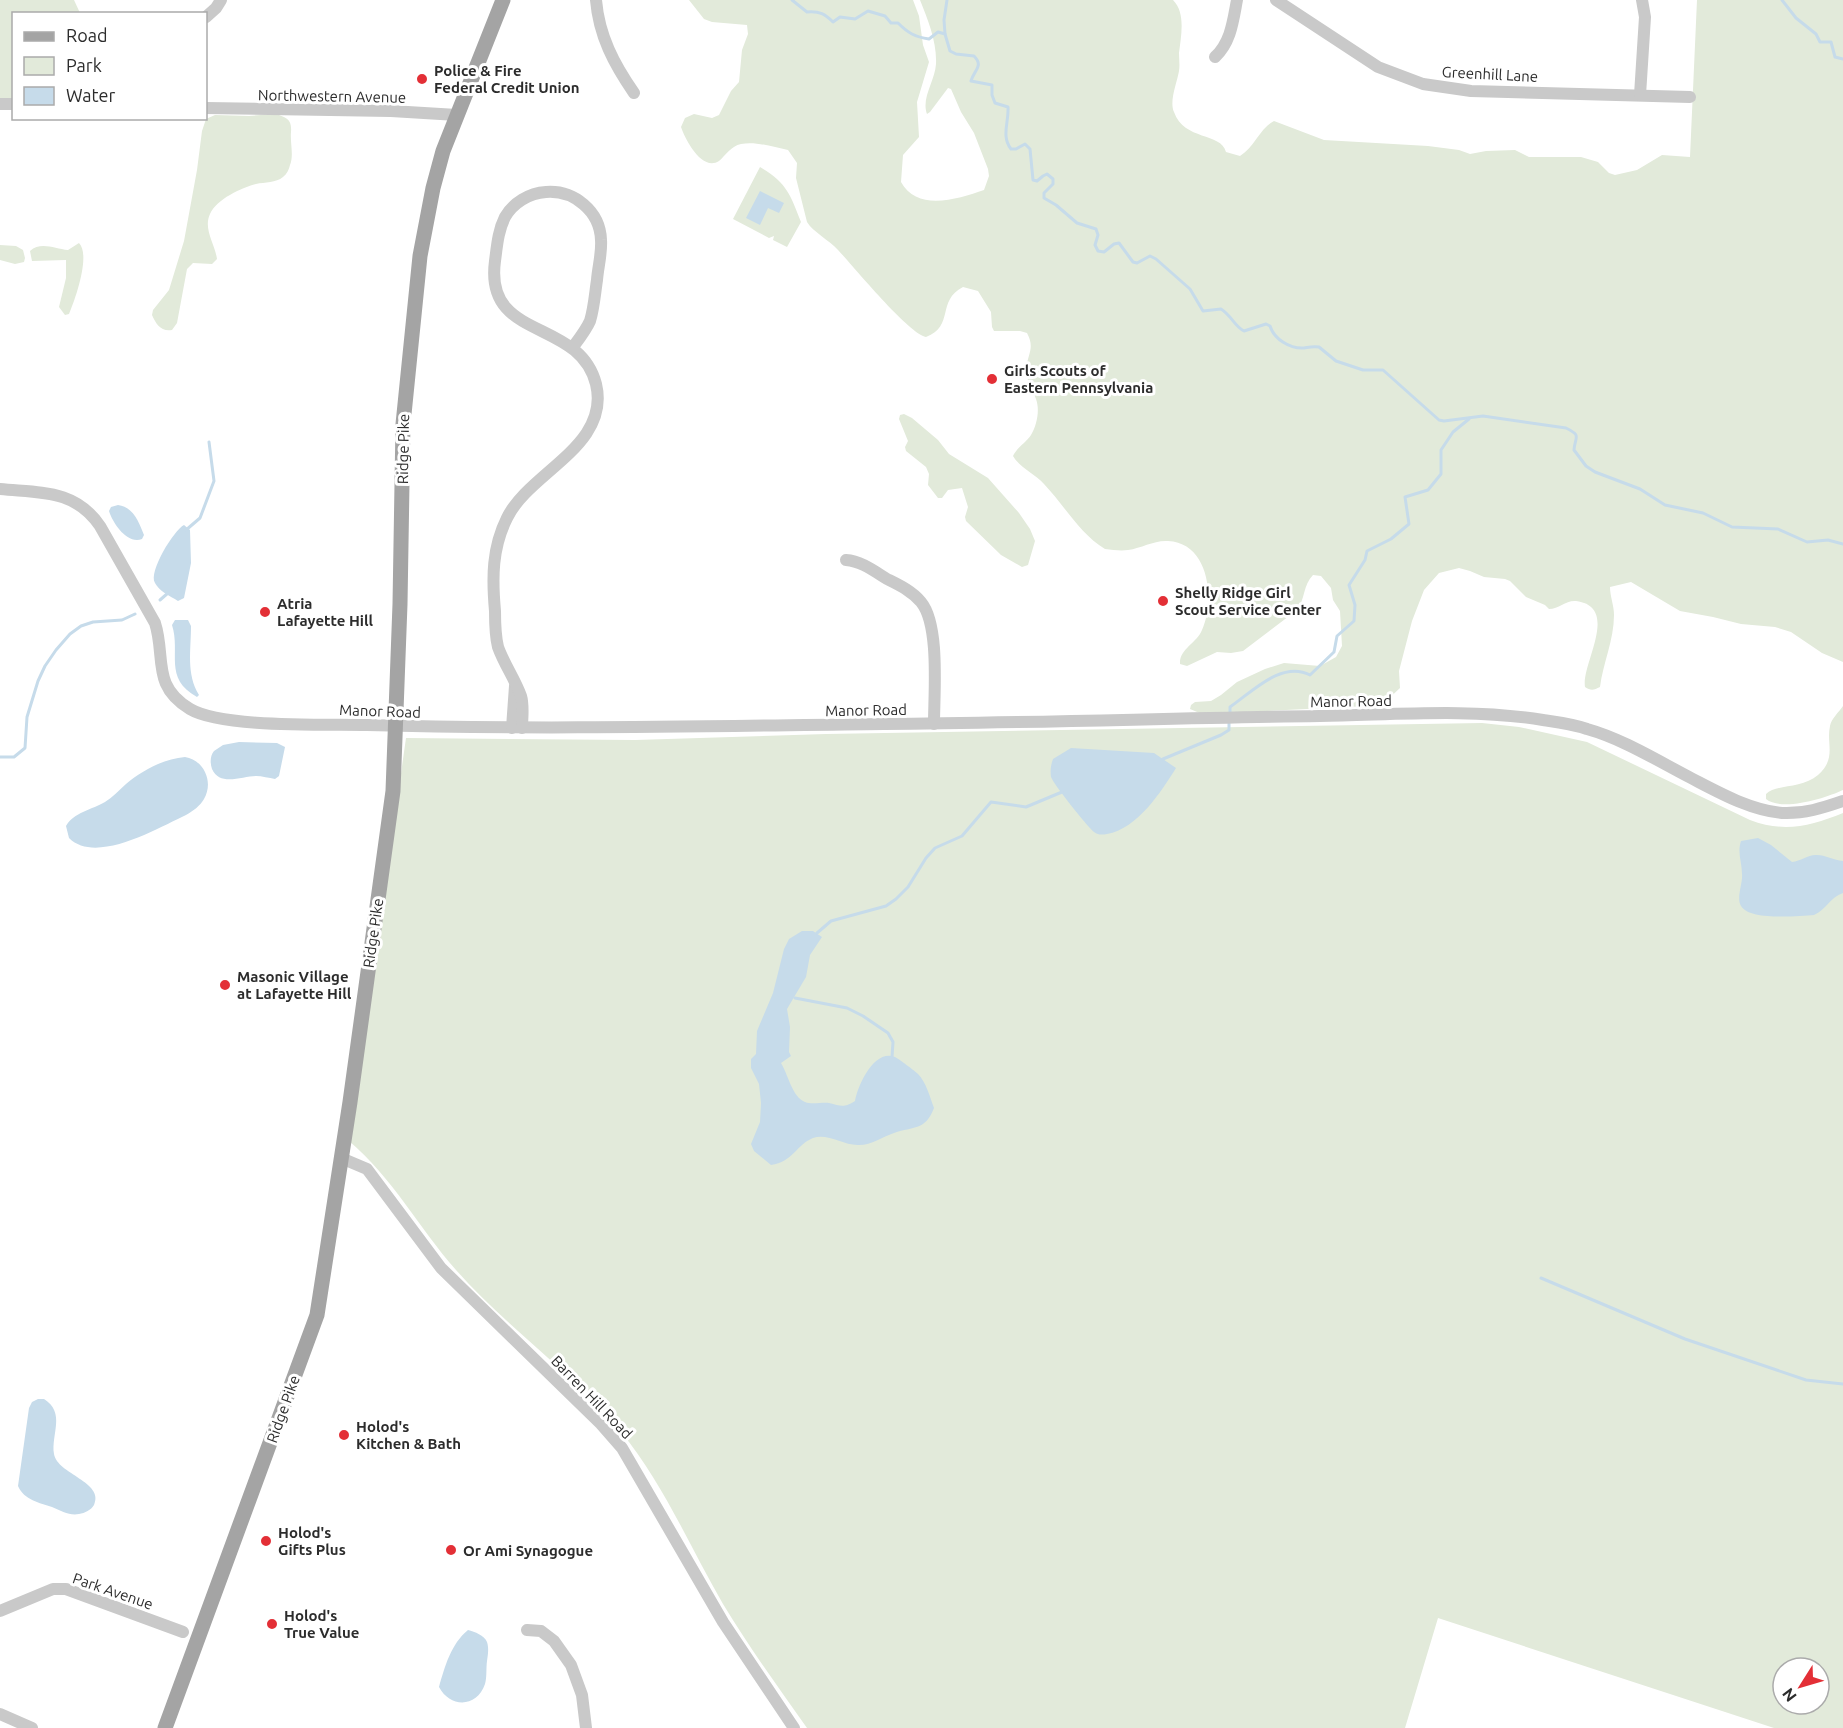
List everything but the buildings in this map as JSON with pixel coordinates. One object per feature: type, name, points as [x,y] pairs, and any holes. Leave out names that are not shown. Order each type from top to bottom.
[{"type":"main road","name":"Ridge Pike","points":[[165,1728],[313,1329],[324,1280],[393,791],[405,391],[420,256],[433,188],[443,151],[503,0]]},
{"type":"street","points":[[207,16],[221,0]]},
{"type":"street","points":[[596,0],[600,25],[608,51],[634,93]]},
{"type":"street","points":[[1215,57],[1230,36],[1237,0]]},
{"type":"street","name":"Greenhill Lane","points":[[1276,0],[1378,67],[1423,84],[1471,91],[1690,97]]},
{"type":"street","points":[[1640,95],[1645,16],[1642,0]]},
{"type":"street","name":"Northwestern Avenue","points":[[207,108],[391,111],[457,115]]},
{"type":"street","points":[[517,728],[522,700],[496,639],[492,579],[495,552],[504,525],[518,500],[568,455],[588,431],[594,417],[597,393],[593,376],[585,361],[573,347],[510,313],[500,300],[494,284],[498,236],[503,221],[518,202],[538,193],[559,193],[579,201],[595,218],[600,233],[601,247],[592,313],[588,325],[573,347]]},
{"type":"street","name":"Manor Road","points":[[0,489],[65,497],[79,503],[91,514],[155,623],[159,636],[160,664],[164,680],[178,699],[190,710],[212,717],[257,722],[517,728],[934,724],[1456,714],[1514,716],[1571,725],[1597,732],[1756,808],[1798,813],[1821,809],[1843,801]]},
{"type":"street","points":[[846,560],[857,562],[903,588],[921,602],[928,614],[933,639],[934,724]]},
{"type":"street","name":"Barren Hill Road","points":[[341,1158],[367,1169],[441,1268],[601,1424],[622,1448],[723,1622],[794,1728]]},
{"type":"street","name":"Park Avenue","points":[[0,1611],[53,1589],[66,1589],[183,1632]]},
{"type":"street","points":[[527,1630],[541,1631],[554,1641],[571,1665],[582,1695],[586,1728]]},
{"type":"street","points":[[0,1714],[32,1728]]},
{"type":"green space","points":[[0,0],[74,0],[80,12],[12,12],[12,101],[0,101]]},
{"type":"green space","points":[[689,0],[913,0],[919,16],[923,45],[929,62],[917,102],[919,137],[903,155],[901,182],[917,197],[939,201],[984,190],[989,176],[974,133],[951,89],[948,88],[927,114],[926,102],[935,70],[936,56],[931,31],[920,0],[1173,0],[1180,11],[1182,25],[1179,69],[1172,103],[1174,112],[1186,128],[1217,141],[1226,152],[1240,156],[1274,121],[1324,140],[1428,146],[1459,150],[1470,154],[1515,150],[1529,157],[1581,157],[1598,162],[1609,173],[1615,175],[1637,170],[1662,155],[1690,157],[1697,0],[1843,0],[1843,662],[1822,653],[1791,632],[1775,627],[1741,624],[1680,611],[1631,582],[1610,587],[1614,615],[1612,633],[1600,687],[1591,690],[1585,687],[1585,677],[1598,625],[1596,614],[1589,605],[1572,601],[1549,609],[1526,597],[1510,581],[1484,577],[1459,568],[1439,573],[1424,590],[1412,621],[1399,671],[1400,688],[1384,703],[1369,706],[1202,714],[1190,709],[1195,702],[1211,701],[1237,682],[1265,669],[1284,663],[1320,666],[1336,657],[1342,646],[1340,611],[1333,600],[1331,588],[1321,576],[1313,575],[1307,583],[1297,610],[1243,651],[1217,652],[1187,666],[1180,664],[1182,654],[1200,635],[1208,604],[1206,575],[1201,562],[1193,552],[1182,544],[1168,541],[1128,550],[1105,549],[1088,535],[1044,484],[1019,464],[1013,456],[1031,435],[1037,417],[1036,399],[1026,373],[1031,347],[1027,333],[994,331],[991,312],[978,291],[963,287],[950,299],[940,327],[926,337],[918,333],[868,284],[838,250],[807,222],[796,178],[797,163],[788,150],[759,144],[741,144],[713,163],[706,162],[695,153],[681,127],[685,118],[694,114],[712,118],[719,115],[731,91],[739,82],[742,50],[748,34],[747,25],[712,22],[704,19]]},
{"type":"green space","points":[[275,114],[290,122],[292,157],[288,171],[277,180],[237,191],[213,209],[208,225],[217,259],[212,264],[193,263],[187,269],[177,323],[172,330],[162,329],[152,315],[153,310],[169,290],[184,241],[206,120],[215,115]]},
{"type":"green space","points":[[760,167],[782,184],[801,222],[787,247],[773,240],[774,236],[769,238],[733,219]]},
{"type":"green space","points":[[79,243],[83,257],[81,278],[69,314],[65,315],[59,307],[66,278],[66,260],[32,261],[30,251],[39,246],[68,250]]},
{"type":"green space","points":[[0,245],[16,246],[23,250],[24,262],[15,264],[0,260]]},
{"type":"green space","points":[[904,414],[938,440],[949,454],[988,478],[1019,513],[1035,541],[1028,565],[1022,567],[1001,555],[966,521],[968,507],[962,488],[948,490],[942,498],[938,498],[928,485],[929,474],[926,467],[906,451],[908,441],[899,419],[900,415]]},
{"type":"green space","points":[[1843,706],[1843,790],[1826,797],[1793,804],[1773,803],[1766,799],[1766,794],[1770,791],[1805,782],[1824,769],[1830,751],[1831,723]]},
{"type":"green space","points":[[1482,723],[1519,727],[1587,742],[1762,824],[1797,826],[1843,813],[1843,1728],[1774,1728],[1438,1618],[1405,1728],[807,1728],[733,1620],[650,1472],[621,1432],[582,1390],[456,1270],[379,1170],[349,1141],[406,738],[635,740],[826,734]]},
{"type":"water","points":[[760,191],[784,203],[779,213],[768,208],[760,225],[746,218]]},
{"type":"water","points":[[124,506],[135,516],[144,535],[142,539],[137,540],[126,536],[114,522],[109,511],[111,507]]},
{"type":"water","points":[[184,525],[190,530],[191,563],[184,598],[178,601],[159,588],[154,578],[163,552]]},
{"type":"water","points":[[175,620],[188,620],[191,626],[191,670],[199,695],[197,697],[180,682],[177,673],[172,625]]},
{"type":"water","points":[[239,742],[277,743],[285,747],[279,776],[275,779],[256,776],[220,778],[212,769],[214,751],[223,745]]},
{"type":"water","points":[[1071,748],[1154,753],[1176,768],[1163,788],[1138,817],[1118,831],[1102,835],[1094,832],[1078,814],[1051,777],[1053,759]]},
{"type":"water","points":[[185,757],[192,759],[202,767],[208,786],[204,799],[191,812],[144,835],[111,846],[95,848],[81,845],[69,838],[66,826],[73,818],[105,802],[146,770],[169,760]]},
{"type":"water","points":[[1758,838],[1792,862],[1814,855],[1843,861],[1843,893],[1814,915],[1764,916],[1746,911],[1739,899],[1742,878],[1740,845],[1741,841]]},
{"type":"water","points":[[802,931],[813,931],[822,937],[810,955],[806,977],[787,1009],[791,1056],[781,1063],[797,1095],[808,1103],[848,1105],[855,1101],[868,1070],[880,1058],[887,1056],[897,1058],[921,1077],[934,1108],[923,1124],[873,1142],[853,1145],[824,1137],[813,1138],[789,1157],[771,1165],[754,1151],[751,1144],[760,1122],[761,1103],[759,1084],[751,1068],[751,1059],[756,1054],[757,1031],[773,993],[784,949],[789,939]]},
{"type":"water","points":[[44,1399],[51,1405],[56,1417],[54,1454],[57,1461],[87,1484],[96,1497],[94,1505],[86,1512],[69,1514],[28,1498],[18,1486],[29,1408],[32,1402]]},
{"type":"water","points":[[468,1630],[482,1636],[487,1642],[486,1682],[476,1698],[456,1702],[444,1694],[439,1687],[453,1649]]},
{"type":"waterway","points":[[792,0],[807,12],[822,14],[833,22],[840,17],[855,19],[868,11],[885,16],[891,23],[898,23],[920,37],[929,39],[938,32],[945,34],[950,51],[974,56],[977,59],[978,65],[971,81],[992,85],[995,103],[1008,107],[1006,139],[1011,149],[1025,144],[1030,149],[1033,180],[1037,181],[1047,174],[1053,179],[1053,184],[1044,193],[1044,198],[1077,223],[1096,229],[1098,235],[1095,245],[1098,251],[1104,252],[1119,243],[1133,262],[1137,263],[1150,256],[1156,259],[1190,289],[1203,311],[1221,309],[1244,331],[1266,324],[1279,339],[1288,345],[1299,348],[1319,347],[1336,361],[1363,370],[1383,370],[1439,420],[1483,416],[1566,428],[1576,435],[1574,450],[1586,466],[1595,472],[1640,489],[1665,505],[1703,513],[1732,527],[1778,529],[1807,542],[1828,540],[1843,544]]},
{"type":"waterway","points":[[945,34],[944,20],[947,0]]},
{"type":"waterway","points":[[1782,0],[1796,18],[1816,34],[1820,42],[1831,42],[1835,57],[1843,59]]},
{"type":"waterway","points":[[1230,716],[1230,707],[1258,686],[1289,672],[1299,671],[1310,675],[1334,652],[1337,636],[1354,621],[1355,605],[1349,585],[1365,560],[1367,551],[1391,539],[1409,524],[1405,497],[1428,490],[1441,474],[1441,450],[1453,432],[1469,419]]},
{"type":"waterway","points":[[186,530],[200,518],[214,481],[209,442]]},
{"type":"waterway","points":[[160,600],[168,593]]},
{"type":"waterway","points":[[0,757],[14,757],[25,748],[27,717],[38,681],[45,666],[70,634],[81,626],[93,622],[122,620],[135,614]]},
{"type":"waterway","points":[[1163,759],[1221,735],[1229,730],[1229,722]]},
{"type":"waterway","points":[[817,933],[831,921],[886,906],[896,899],[908,887],[935,848],[962,836],[991,802],[1026,807],[1062,792]]},
{"type":"waterway","points":[[795,998],[847,1008],[863,1016],[888,1033],[893,1042],[892,1057]]},
{"type":"waterway","points":[[1541,1278],[1685,1339],[1806,1380],[1843,1384]]},
{"type":"place","name":"Police & Fire Federal Credit Union","points":[[422,79]]},
{"type":"place","name":"Girls Scouts of Eastern Pennsylvania","points":[[992,379]]},
{"type":"place","name":"Shelly Ridge Girl Scout Service Center","points":[[1163,601]]},
{"type":"place","name":"Atria Lafayette Hill","points":[[265,612]]},
{"type":"place","name":"Masonic Village at Lafayette Hill","points":[[225,985]]},
{"type":"place","name":"Holod's Kitchen & Bath","points":[[344,1435]]},
{"type":"place","name":"Holod's Gifts Plus","points":[[266,1541]]},
{"type":"place","name":"Or Ami Synagogue","points":[[451,1550]]},
{"type":"place","name":"Holod's True Value","points":[[272,1624]]}]
